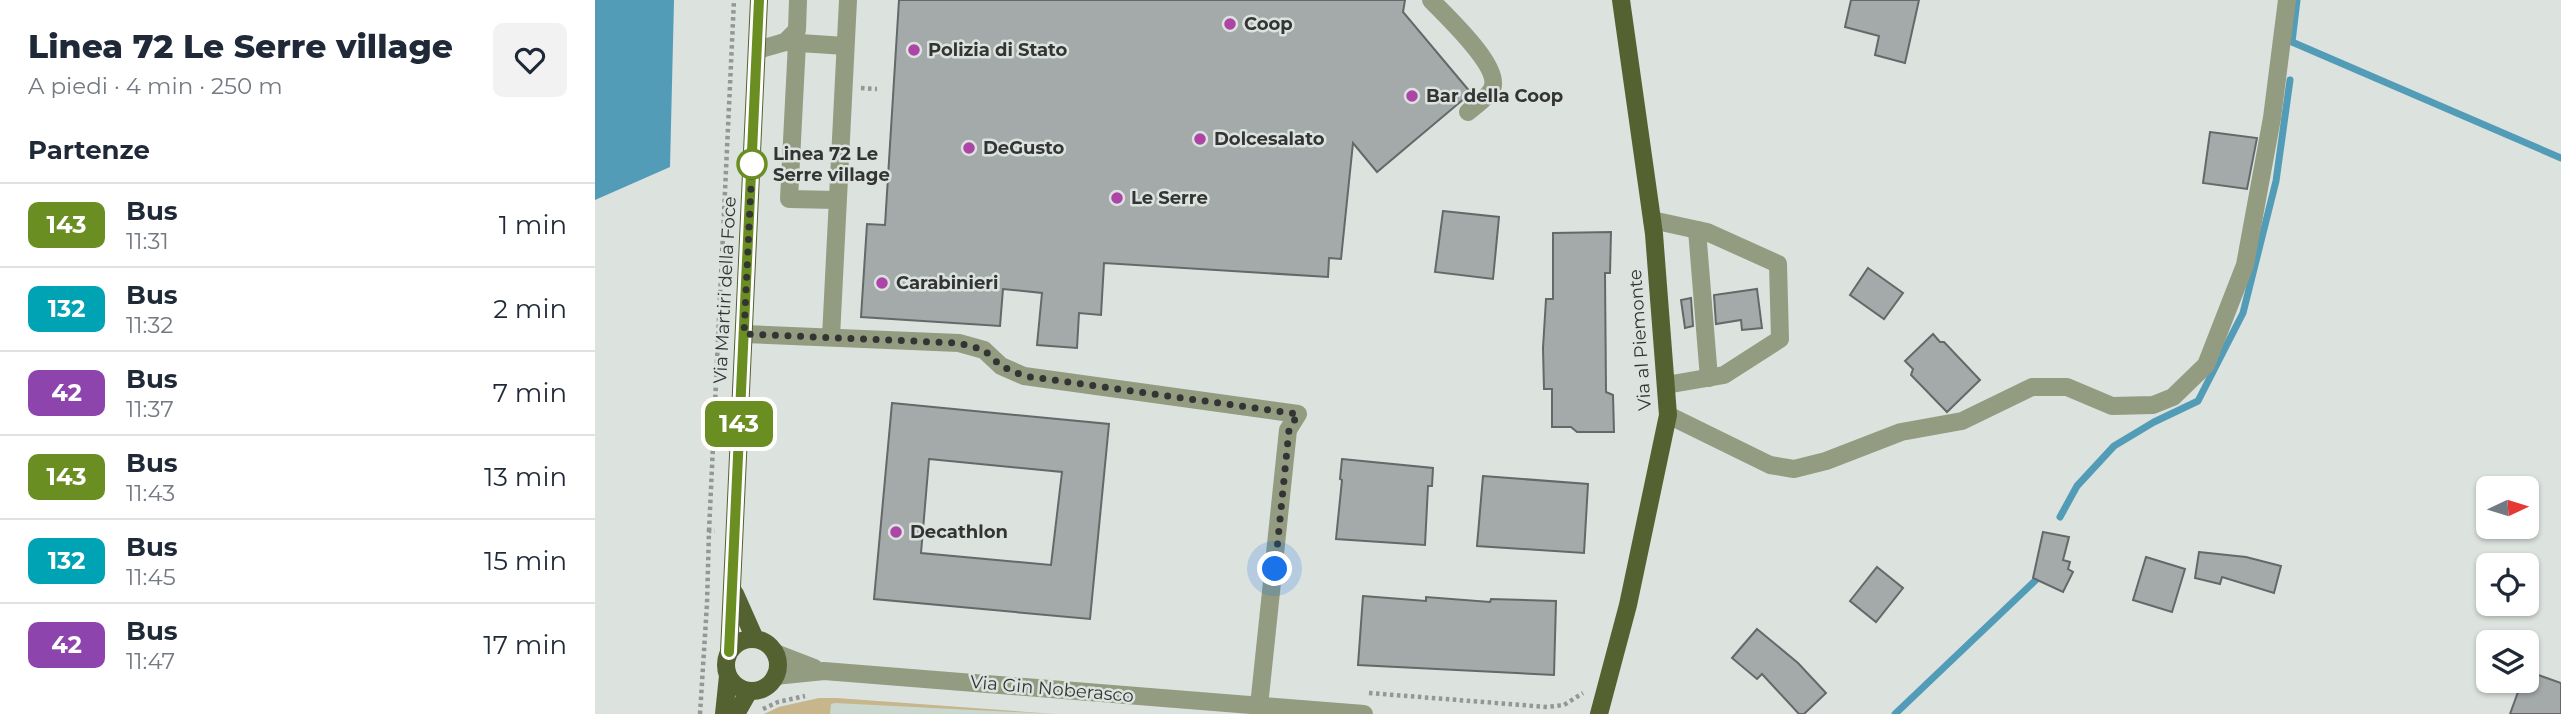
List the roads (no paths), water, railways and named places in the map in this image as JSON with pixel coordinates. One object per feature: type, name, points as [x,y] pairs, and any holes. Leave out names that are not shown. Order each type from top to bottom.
[{"type":"main road","name":"Via Martiri della Foce","points":[[729,652],[759,0]]},
{"type":"main road","name":"Via al Piemonte","points":[[1599,714],[1635,578],[1668,415],[1652,220],[1621,0]]},
{"type":"main road","name":"Via Martiri della Foce","points":[[732,582],[740,608],[755,639]]},
{"type":"main road","points":[[723,714],[729,652],[740,642],[755,639],[764,642],[775,653],[778,667],[766,687],[749,691],[734,685],[728,676]]},
{"type":"main road","points":[[736,714],[749,691]]},
{"type":"street","points":[[799,0],[793,39],[789,199],[837,200]]},
{"type":"street","points":[[831,337],[848,0]]},
{"type":"street","points":[[1431,0],[1488,62],[1494,79],[1492,90],[1468,112]]},
{"type":"street","points":[[1668,415],[1770,465],[1794,469],[1826,461],[1901,432],[1962,421],[2032,387],[2067,387],[2112,406],[2153,405],[2172,397],[2206,365],[2245,265],[2270,132],[2287,0]]},
{"type":"street","points":[[757,50],[793,39],[845,46]]},
{"type":"street","points":[[1652,220],[1707,232],[1778,264],[1780,339],[1724,375],[1666,386]]},
{"type":"street","points":[[1697,230],[1709,378]]},
{"type":"street","points":[[744,334],[959,343],[984,350],[1001,366],[1024,376],[1298,414],[1289,430],[1259,706]]},
{"type":"street","name":"Via Gin Noberasco","points":[[775,653],[824,671]]},
{"type":"street","name":"Via Gin Noberasco","points":[[775,676],[824,671],[1364,714]]},
{"type":"water","points":[[595,0],[674,0],[670,167],[595,200]]},
{"type":"waterway","points":[[2297,0],[2292,42],[2561,158]]},
{"type":"waterway","points":[[2060,517],[2077,486],[2114,446],[2154,422],[2198,401],[2243,313],[2276,181],[2290,80]]},
{"type":"waterway","points":[[1895,714],[2040,576],[2041,572]]},
{"type":"place","name":"Coop","points":[[1230,24]]},
{"type":"place","name":"Polizia di Stato","points":[[914,50]]},
{"type":"place","name":"Bar della Coop","points":[[1412,96]]},
{"type":"place","name":"Dolcesalato","points":[[1200,139]]},
{"type":"place","name":"DeGusto","points":[[969,148]]},
{"type":"place","name":"Linea 72 Le Serre village","points":[[752,164]]},
{"type":"place","name":"Le Serre","points":[[1117,198]]},
{"type":"place","name":"Carabinieri","points":[[882,283]]},
{"type":"place","name":"Decathlon","points":[[896,532]]}]
